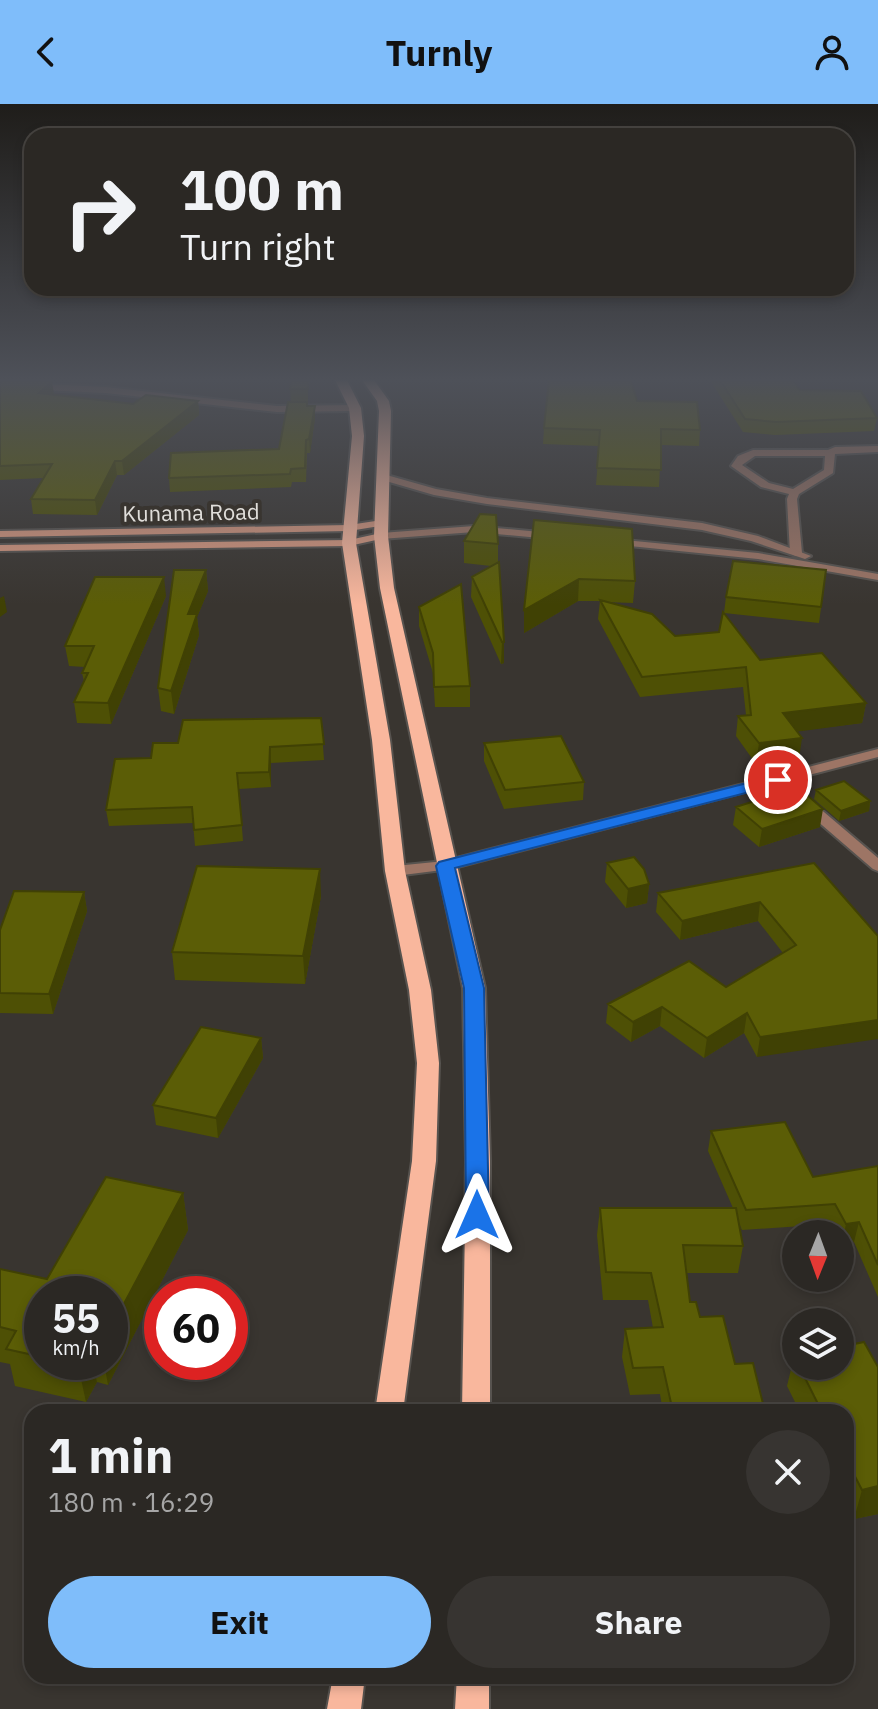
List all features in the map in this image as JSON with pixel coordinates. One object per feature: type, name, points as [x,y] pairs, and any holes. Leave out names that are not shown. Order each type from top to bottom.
[{"type":"main road","points":[[356,455],[349,536],[381,740],[395,871],[420,990],[428,1063],[424,1161],[390,1404]]},
{"type":"main road","points":[[384,455],[382,530],[392,614],[474,988],[478,1161],[476,1404]]},
{"type":"main road","name":"Kunama Road","points":[[0,548],[349,536],[382,530]]},
{"type":"main road","name":"Kunama Road","points":[[0,534],[349,536]]},
{"type":"main road","points":[[344,1709],[348,1684]]},
{"type":"main road","points":[[472,1709],[473,1684]]},
{"type":"street","points":[[749,455],[736,466],[765,485],[795,492]]},
{"type":"street","points":[[796,553],[792,499],[795,492],[829,471],[830,455]]},
{"type":"street","points":[[383,477],[426,492],[460,498],[662,523],[766,540],[828,566]]},
{"type":"street","points":[[652,545],[662,523]]},
{"type":"street","points":[[382,530],[474,529],[563,537]]},
{"type":"street","points":[[607,541],[828,566],[878,577]]},
{"type":"street","points":[[395,871],[445,866],[878,753]]},
{"type":"street","points":[[778,780],[878,866]]},
{"type":"building","points":[[0,455],[130,455],[122,461],[115,461],[95,500],[31,499],[52,464],[0,466]]},
{"type":"building","points":[[171,455],[305,455],[305,468],[291,469],[290,474],[169,478]]},
{"type":"building","points":[[598,455],[661,455],[661,470],[597,468]]},
{"type":"building","points":[[480,514],[496,515],[498,544],[464,541]]},
{"type":"building","points":[[534,520],[632,529],[635,581],[579,579],[524,610]]},
{"type":"building","points":[[733,561],[826,570],[821,607],[726,597]]},
{"type":"building","points":[[499,562],[504,642],[472,577]]},
{"type":"building","points":[[174,570],[206,570],[188,614],[197,614],[171,691],[158,688]]},
{"type":"building","points":[[95,577],[164,577],[108,703],[74,702],[88,673],[82,673],[94,646],[65,646]]},
{"type":"building","points":[[461,584],[470,686],[434,687],[433,653],[419,607]]},
{"type":"building","points":[[600,600],[652,614],[675,636],[719,632],[723,612],[760,660],[822,653],[866,703],[783,713],[802,738],[759,743],[738,716],[751,715],[746,667],[642,677]]},
{"type":"building","points":[[321,718],[324,744],[270,747],[269,772],[237,773],[242,825],[194,830],[192,807],[106,810],[115,759],[151,758],[153,743],[178,743],[183,720]]},
{"type":"building","points":[[561,736],[584,782],[505,790],[484,743]]},
{"type":"building","points":[[844,781],[870,801],[841,811],[816,790]]},
{"type":"building","points":[[798,787],[823,809],[762,829],[736,807]]},
{"type":"building","points":[[634,857],[644,869],[649,884],[628,889],[607,863]]},
{"type":"building","points":[[814,863],[878,936],[878,1020],[760,1037],[747,1013],[707,1038],[662,1007],[633,1022],[608,1004],[689,961],[726,987],[796,945],[760,902],[682,921],[658,893]]},
{"type":"building","points":[[197,866],[320,869],[303,956],[172,952]]},
{"type":"building","points":[[14,891],[84,892],[49,994],[0,993],[0,930]]},
{"type":"building","points":[[201,1027],[261,1038],[216,1118],[153,1105]]},
{"type":"building","points":[[785,1122],[813,1177],[878,1166],[878,1265],[859,1222],[844,1220],[835,1204],[746,1210],[711,1131]]},
{"type":"building","points":[[106,1177],[183,1193],[128,1296],[128,1276],[49,1276]]},
{"type":"building","points":[[600,1208],[736,1208],[743,1246],[683,1245],[690,1302],[696,1302],[700,1317],[723,1316],[735,1364],[753,1363],[763,1404],[671,1404],[663,1367],[633,1368],[625,1329],[663,1327],[651,1273],[606,1272]]},
{"type":"building","points":[[0,1269],[33,1276],[24,1276],[24,1353],[6,1349],[16,1331],[0,1327]]},
{"type":"building","points":[[864,1342],[878,1367],[878,1486],[862,1490],[854,1474],[854,1404],[818,1404],[806,1380],[854,1380],[854,1344]]},
{"type":"route","points":[[477,1215],[474,988],[445,866],[778,780]]}]
